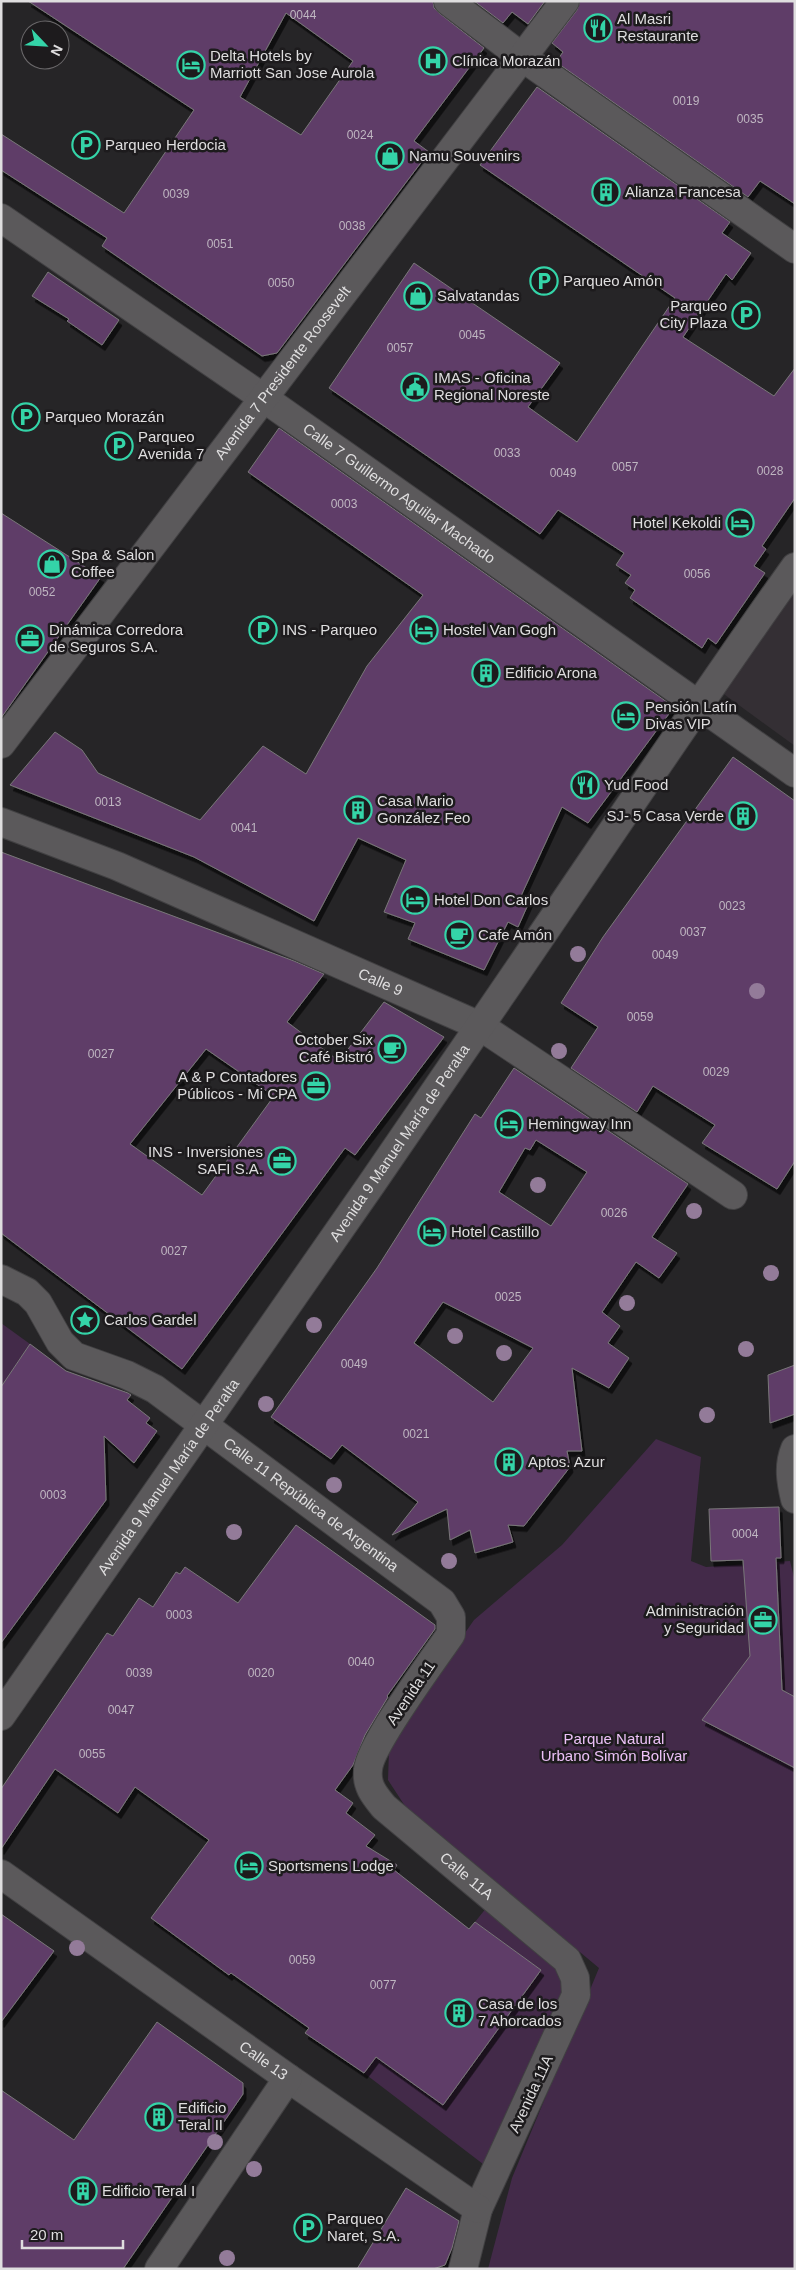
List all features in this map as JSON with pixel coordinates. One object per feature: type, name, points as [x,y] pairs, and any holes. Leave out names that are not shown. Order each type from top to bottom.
[{"type":"street","points":[[448,1],[522,57],[795,248]]},
{"type":"street","name":"Avenida 7 Presidente Roosevelt","points":[[1,744],[265,399],[565,1]]},
{"type":"street","name":"Calle 7 Guillermo Aguilar Machado","points":[[1,218],[265,399],[795,773]]},
{"type":"street","name":"Avenida 9 Manuel María de Peralta","points":[[1,1716],[206,1426],[698,703],[795,568]]},
{"type":"street","name":"Calle 9","points":[[1,822],[116,866],[480,1026],[733,1195]]},
{"type":"street","name":"Calle 11 República de Argentina","points":[[1,1279],[27,1292],[38,1303],[60,1342],[74,1356],[127,1375],[156,1389],[442,1602],[451,1617]]},
{"type":"street","points":[[793,1455],[790,1482],[795,1499]]},
{"type":"street","name":"Avenida 11","points":[[368,1769],[377,1744],[451,1634],[451,1617]]},
{"type":"street","name":"Calle 11A","points":[[368,1769],[370,1790],[384,1807],[567,1960],[575,1978]]},
{"type":"street","name":"Calle 13","points":[[1,1874],[288,2078],[478,2209]]},
{"type":"street","name":"Avenida 11A","points":[[478,2209],[576,1995],[575,1978]]},
{"type":"street","points":[[159,2269],[288,2078]]},
{"type":"street","points":[[463,2269],[478,2209]]},
{"type":"shaded area","points":[[795,591],[795,746],[721,692]]},
{"type":"green space","points":[[1,1323],[30,1344],[1,1387]]},
{"type":"green space","name":"Parque Natural Urbano Simón Bolívar","points":[[656,1439],[701,1457],[691,1561],[706,1567],[790,1561],[795,1581],[795,2269],[488,2269],[512,2178],[599,1968],[405,1806],[388,1780],[389,1750],[474,1620],[562,1545]]},
{"type":"green space","points":[[487,1907],[554,1962],[565,1980],[566,1994],[483,2164],[364,2073],[376,2057],[443,2105],[541,1970],[475,1922]]},
{"type":"building","points":[[28,1],[433,1],[434,8],[439,13],[484,48],[414,141],[429,152],[277,353],[262,356],[102,246],[107,238],[1,170],[1,134],[124,213],[194,110],[70,29],[70,20],[57,20]],"holes":[[[286,13],[353,61],[301,135],[240,97]]]},
{"type":"building","points":[[474,1],[545,1],[528,24],[512,12],[503,23]]},
{"type":"building","points":[[580,1],[795,1],[795,204],[760,181],[748,197],[556,62],[563,52],[552,43],[577,10]]},
{"type":"building","points":[[537,87],[730,222],[722,233],[751,253],[732,280],[726,274],[683,337],[774,396],[795,368],[795,498],[762,546],[766,549],[754,566],[765,573],[716,644],[708,638],[702,648],[630,598],[635,590],[625,583],[631,575],[616,565],[624,553],[558,510],[540,534],[329,388],[414,263],[560,363],[528,407],[577,442],[675,298],[480,165]]},
{"type":"building","points":[[48,272],[119,320],[102,345],[67,321],[69,319],[32,296]]},
{"type":"building","points":[[279,428],[674,707],[588,823],[562,807],[521,896],[530,900],[518,927],[508,922],[484,970],[408,939],[415,923],[384,912],[406,860],[358,838],[314,921],[194,857],[10,785],[55,732],[82,750],[98,773],[200,820],[263,746],[306,774],[367,666],[423,595],[248,472]]},
{"type":"building","points":[[1,513],[101,577],[1,718]]},
{"type":"building","points":[[733,757],[795,801],[795,1161],[777,1189],[702,1143],[715,1125],[653,1086],[637,1112],[571,1068],[598,1027],[561,1003],[603,937]]},
{"type":"building","points":[[1,852],[294,961],[324,974],[287,1022],[339,1061],[384,1002],[444,1037],[355,1155],[345,1148],[182,1369],[1,1233]],"holes":[[[206,1049],[274,1096],[202,1195],[130,1144]]]},
{"type":"building","points":[[514,1068],[688,1184],[652,1237],[677,1253],[659,1278],[636,1262],[602,1312],[620,1326],[608,1343],[629,1358],[609,1388],[572,1368],[582,1451],[567,1451],[570,1467],[524,1526],[508,1525],[513,1542],[475,1553],[470,1530],[450,1540],[447,1509],[392,1535],[418,1502],[342,1445],[331,1459],[271,1417],[377,1268],[475,1114],[481,1118]],"holes":[[[536,1140],[587,1172],[551,1226],[499,1192],[525,1148],[530,1150]],[[443,1302],[533,1348],[493,1402],[414,1343]]]},
{"type":"building","points":[[30,1344],[66,1371],[131,1395],[127,1400],[150,1418],[146,1423],[157,1431],[134,1463],[104,1436],[106,1500],[1,1643],[1,1387]]},
{"type":"building","points":[[795,1365],[795,1414],[770,1423],[768,1375]]},
{"type":"building","name":"Administración y Seguridad","points":[[779,1507],[781,1558],[776,1558],[782,1690],[795,1697],[795,1768],[702,1720],[750,1656],[743,1560],[711,1561],[709,1509]]},
{"type":"building","points":[[296,1525],[435,1625],[435,1629],[387,1696],[365,1735],[353,1765],[335,1790],[353,1803],[346,1813],[375,1835],[366,1846],[397,1865],[394,1870],[469,1929],[475,1922],[541,1970],[443,2105],[376,2057],[364,2073],[305,2033],[309,2028],[231,1973],[229,1975],[151,1918],[209,1840],[135,1787],[118,1813],[55,1769],[1,1849],[1,1789],[107,1633],[113,1636],[139,1598],[153,1607],[176,1572],[180,1574],[185,1567],[238,1603]]},
{"type":"building","points":[[1,1914],[54,1951],[1,2022]]},
{"type":"building","points":[[157,2022],[243,2083],[243,2094],[123,2269],[1,2269],[1,2090],[74,2140]]},
{"type":"building","points":[[406,2188],[459,2221],[452,2248],[445,2265],[433,2269],[357,2269]]},
{"type":"place","name":"Al Masri Restaurante","points":[[598,28]]},
{"type":"place","name":"Clínica Morazán","points":[[433,61]]},
{"type":"place","name":"Delta Hotels by Marriott San Jose Aurola","points":[[191,65]]},
{"type":"place","name":"Parqueo Herdocia","points":[[86,145]]},
{"type":"place","name":"Namu Souvenirs","points":[[390,156]]},
{"type":"place","name":"Alianza Francesa","points":[[606,192]]},
{"type":"place","name":"Parqueo Amón","points":[[544,281]]},
{"type":"place","name":"Salvatandas","points":[[418,296]]},
{"type":"place","name":"Parqueo City Plaza","points":[[746,315]]},
{"type":"place","name":"IMAS - Oficina Regional Noreste","points":[[415,387]]},
{"type":"place","name":"Parqueo Morazán","points":[[26,417]]},
{"type":"place","name":"Parqueo Avenida 7","points":[[119,446]]},
{"type":"place","name":"Hotel Kekoldi","points":[[740,523]]},
{"type":"place","name":"Spa & Salon Coffee","points":[[52,564]]},
{"type":"place","name":"INS - Parqueo","points":[[263,630]]},
{"type":"place","name":"Hostel Van Gogh","points":[[424,630]]},
{"type":"place","name":"Dinámica Corredora de Seguros S.A.","points":[[30,639]]},
{"type":"place","name":"Edificio Arona","points":[[486,673]]},
{"type":"place","name":"Pensión Latín Divas VIP","points":[[626,716]]},
{"type":"place","name":"Yud Food","points":[[585,785]]},
{"type":"place","name":"Casa Mario González Feo","points":[[358,810]]},
{"type":"place","name":"SJ- 5 Casa Verde","points":[[743,816]]},
{"type":"place","name":"Hotel Don Carlos","points":[[415,900]]},
{"type":"place","name":"Cafe Amón","points":[[459,935]]},
{"type":"place","name":"October Six Café Bistró","points":[[392,1049]]},
{"type":"place","name":"A & P Contadores Públicos - Mi CPA","points":[[316,1086]]},
{"type":"place","name":"Hemingway Inn","points":[[509,1124]]},
{"type":"place","name":"INS - Inversiones SAFI S.A.","points":[[282,1161]]},
{"type":"place","name":"Hotel Castillo","points":[[432,1232]]},
{"type":"place","name":"Carlos Gardel","points":[[85,1320]]},
{"type":"place","name":"Aptos. Azur","points":[[509,1462]]},
{"type":"place","name":"Administración y Seguridad","points":[[763,1620]]},
{"type":"place","name":"Sportsmens Lodge","points":[[249,1866]]},
{"type":"place","name":"Casa de los 7 Ahorcados","points":[[459,2013]]},
{"type":"place","name":"Edificio Teral II","points":[[159,2117]]},
{"type":"place","name":"Edificio Teral I","points":[[83,2191]]},
{"type":"place","name":"Parqueo Naret, S.A.","points":[[308,2228]]}]
